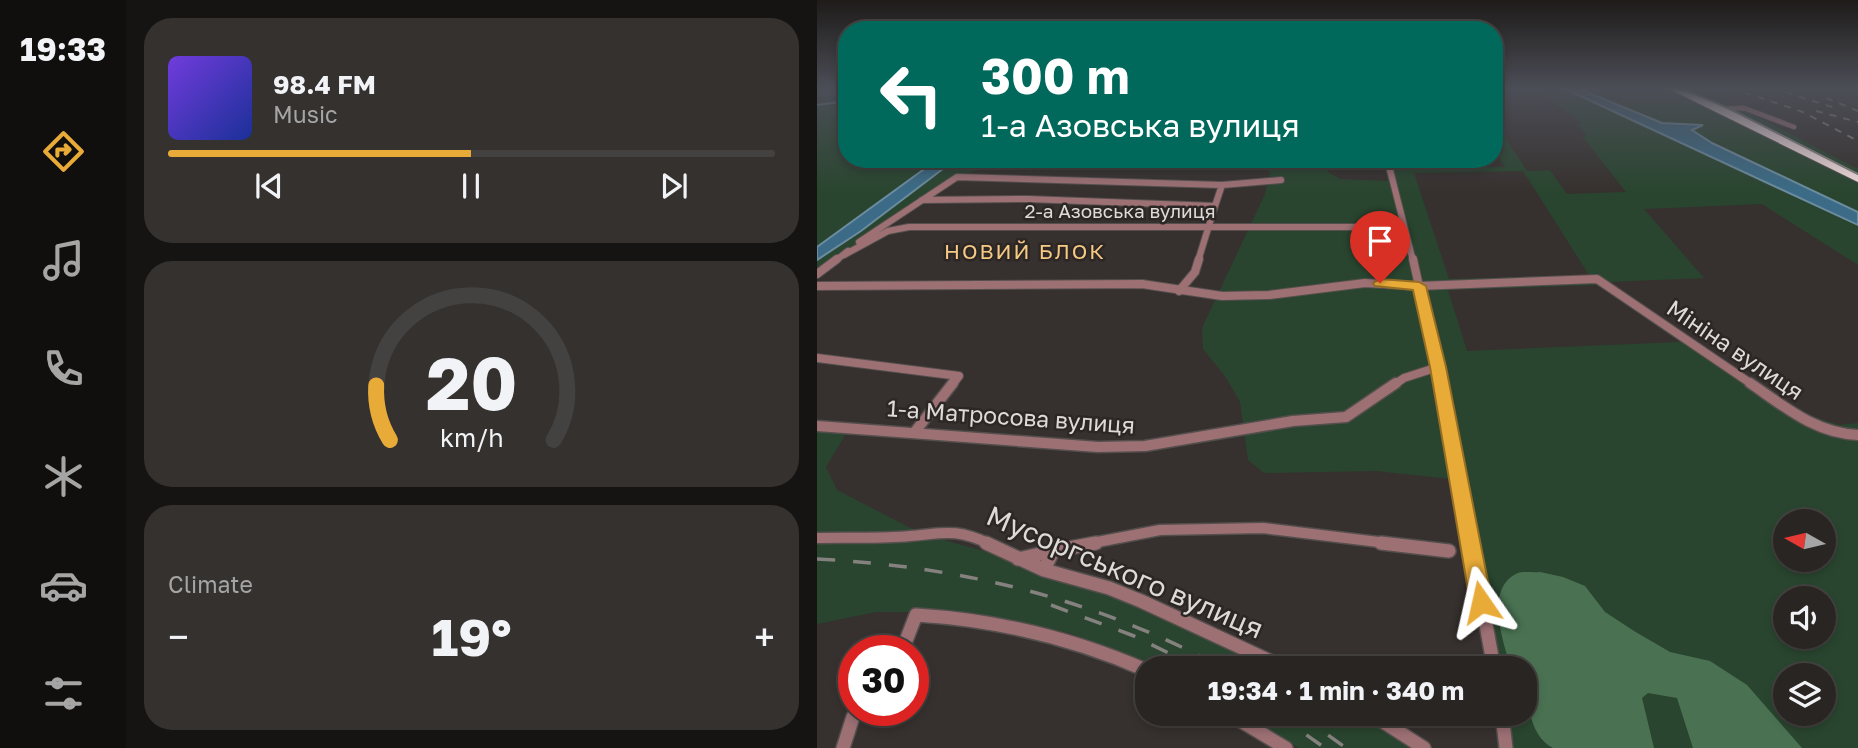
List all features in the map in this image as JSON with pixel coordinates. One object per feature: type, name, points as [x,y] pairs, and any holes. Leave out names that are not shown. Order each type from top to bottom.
[{"type":"highway","points":[[1747,123],[1858,179]]},
{"type":"street","points":[[1783,123],[1794,127]]},
{"type":"street","points":[[1389,168],[1438,367],[1492,656]]},
{"type":"street","points":[[817,274],[951,179],[962,177],[1222,185],[1281,180]]},
{"type":"street","points":[[1179,291],[1193,276],[1222,185]]},
{"type":"street","points":[[921,200],[1028,199],[1215,206]]},
{"type":"street","name":"2-а Азовська вулиця","points":[[844,255],[883,234],[905,227],[1357,227],[1402,224]]},
{"type":"street","name":"Мініна вулиця","points":[[1419,286],[1597,279],[1810,424],[1835,435],[1858,435]]},
{"type":"street","points":[[817,286],[1143,284],[1206,295],[1256,296],[1354,284],[1419,286]]},
{"type":"street","name":"1-а Матросова вулиця","points":[[817,358],[959,376],[914,433]]},
{"type":"street","name":"1-а Матросова вулиця","points":[[817,426],[1108,447],[1157,445],[1293,421],[1346,417],[1404,378],[1438,367]]},
{"type":"street","points":[[1016,559],[1160,530],[1263,528],[1449,551]]},
{"type":"street","name":"Мусоргського вулиця","points":[[817,538],[912,536],[937,531],[957,531],[976,537],[1016,559],[1044,570],[1109,588],[1141,601],[1259,656]]},
{"type":"street","points":[[1044,570],[1053,551]]},
{"type":"street","points":[[908,635],[916,615],[963,617],[1068,638],[1135,666]]},
{"type":"street","points":[[843,748],[850,726]]},
{"type":"street","points":[[1249,726],[1286,748]]},
{"type":"street","points":[[1390,726],[1424,748]]},
{"type":"street","points":[[1503,726],[1506,748]]},
{"type":"green space","points":[[817,123],[838,123],[838,168],[926,168],[817,247]]},
{"type":"green space","points":[[1638,123],[1858,225],[1858,265],[1762,204],[1644,209],[1704,278],[1609,282],[1796,411],[1839,425],[1858,423],[1858,748],[1497,748],[1496,726],[1537,726],[1537,656],[1486,656],[1452,479],[1376,471],[1264,473],[1248,460],[1240,402],[1225,376],[1203,349],[1202,328],[1265,194],[1270,172],[1264,168],[1327,168],[1328,172],[1340,179],[1388,181],[1385,168],[1503,168],[1505,137],[1527,171],[1550,170],[1567,194],[1626,192],[1582,136],[1587,135],[1577,124]],"holes":[[[1523,171],[1589,275],[1449,279],[1414,173]],[[1598,285],[1680,342],[1467,351],[1448,290]]]},
{"type":"green space","points":[[1662,123],[1743,123],[1858,183],[1858,212],[1712,143],[1692,130],[1702,124]]},
{"type":"green space","points":[[1752,123],[1770,123],[1858,169],[1858,177]]},
{"type":"green space","points":[[944,168],[989,168],[953,176],[817,272],[817,260],[861,231]]},
{"type":"green space","points":[[1120,168],[1210,168],[1159,169]]},
{"type":"green space","points":[[817,427],[849,428],[826,467],[837,490],[922,534],[1012,559],[1165,608],[1259,656],[1135,656],[1135,659],[1070,633],[967,612],[876,612],[817,624]]},
{"type":"green space","points":[[1520,572],[1540,572],[1585,586],[1605,612],[1634,631],[1670,652],[1710,661],[1747,685],[1773,715],[1773,726],[1783,726],[1802,748],[1693,748],[1677,698],[1648,693],[1642,698],[1654,748],[1553,748],[1544,742],[1534,726],[1537,726],[1537,656],[1507,656],[1501,631],[1501,591],[1507,580]]},
{"type":"green space","points":[[1263,726],[1391,726],[1429,748],[1299,748]]},
{"type":"water","points":[[1638,123],[1703,125],[1692,130],[1712,143],[1858,212],[1858,225]]},
{"type":"water","points":[[926,168],[944,168],[861,231],[817,260],[817,247]]},
{"type":"tram line","points":[[1757,123],[1858,174]]},
{"type":"railway","points":[[1824,123],[1858,141]]},
{"type":"railway","points":[[817,559],[924,570],[1026,590],[1125,623],[1198,656]]},
{"type":"railway","points":[[1051,605],[1134,636],[1175,656]]},
{"type":"railway","points":[[1294,726],[1325,748]]},
{"type":"railway","points":[[1316,726],[1346,748]]},
{"type":"district","name":"НОВИЙ БЛОК","points":[[1025,252]]},
{"type":"route","points":[[1380,283],[1419,286],[1430,325],[1481,602]]}]
